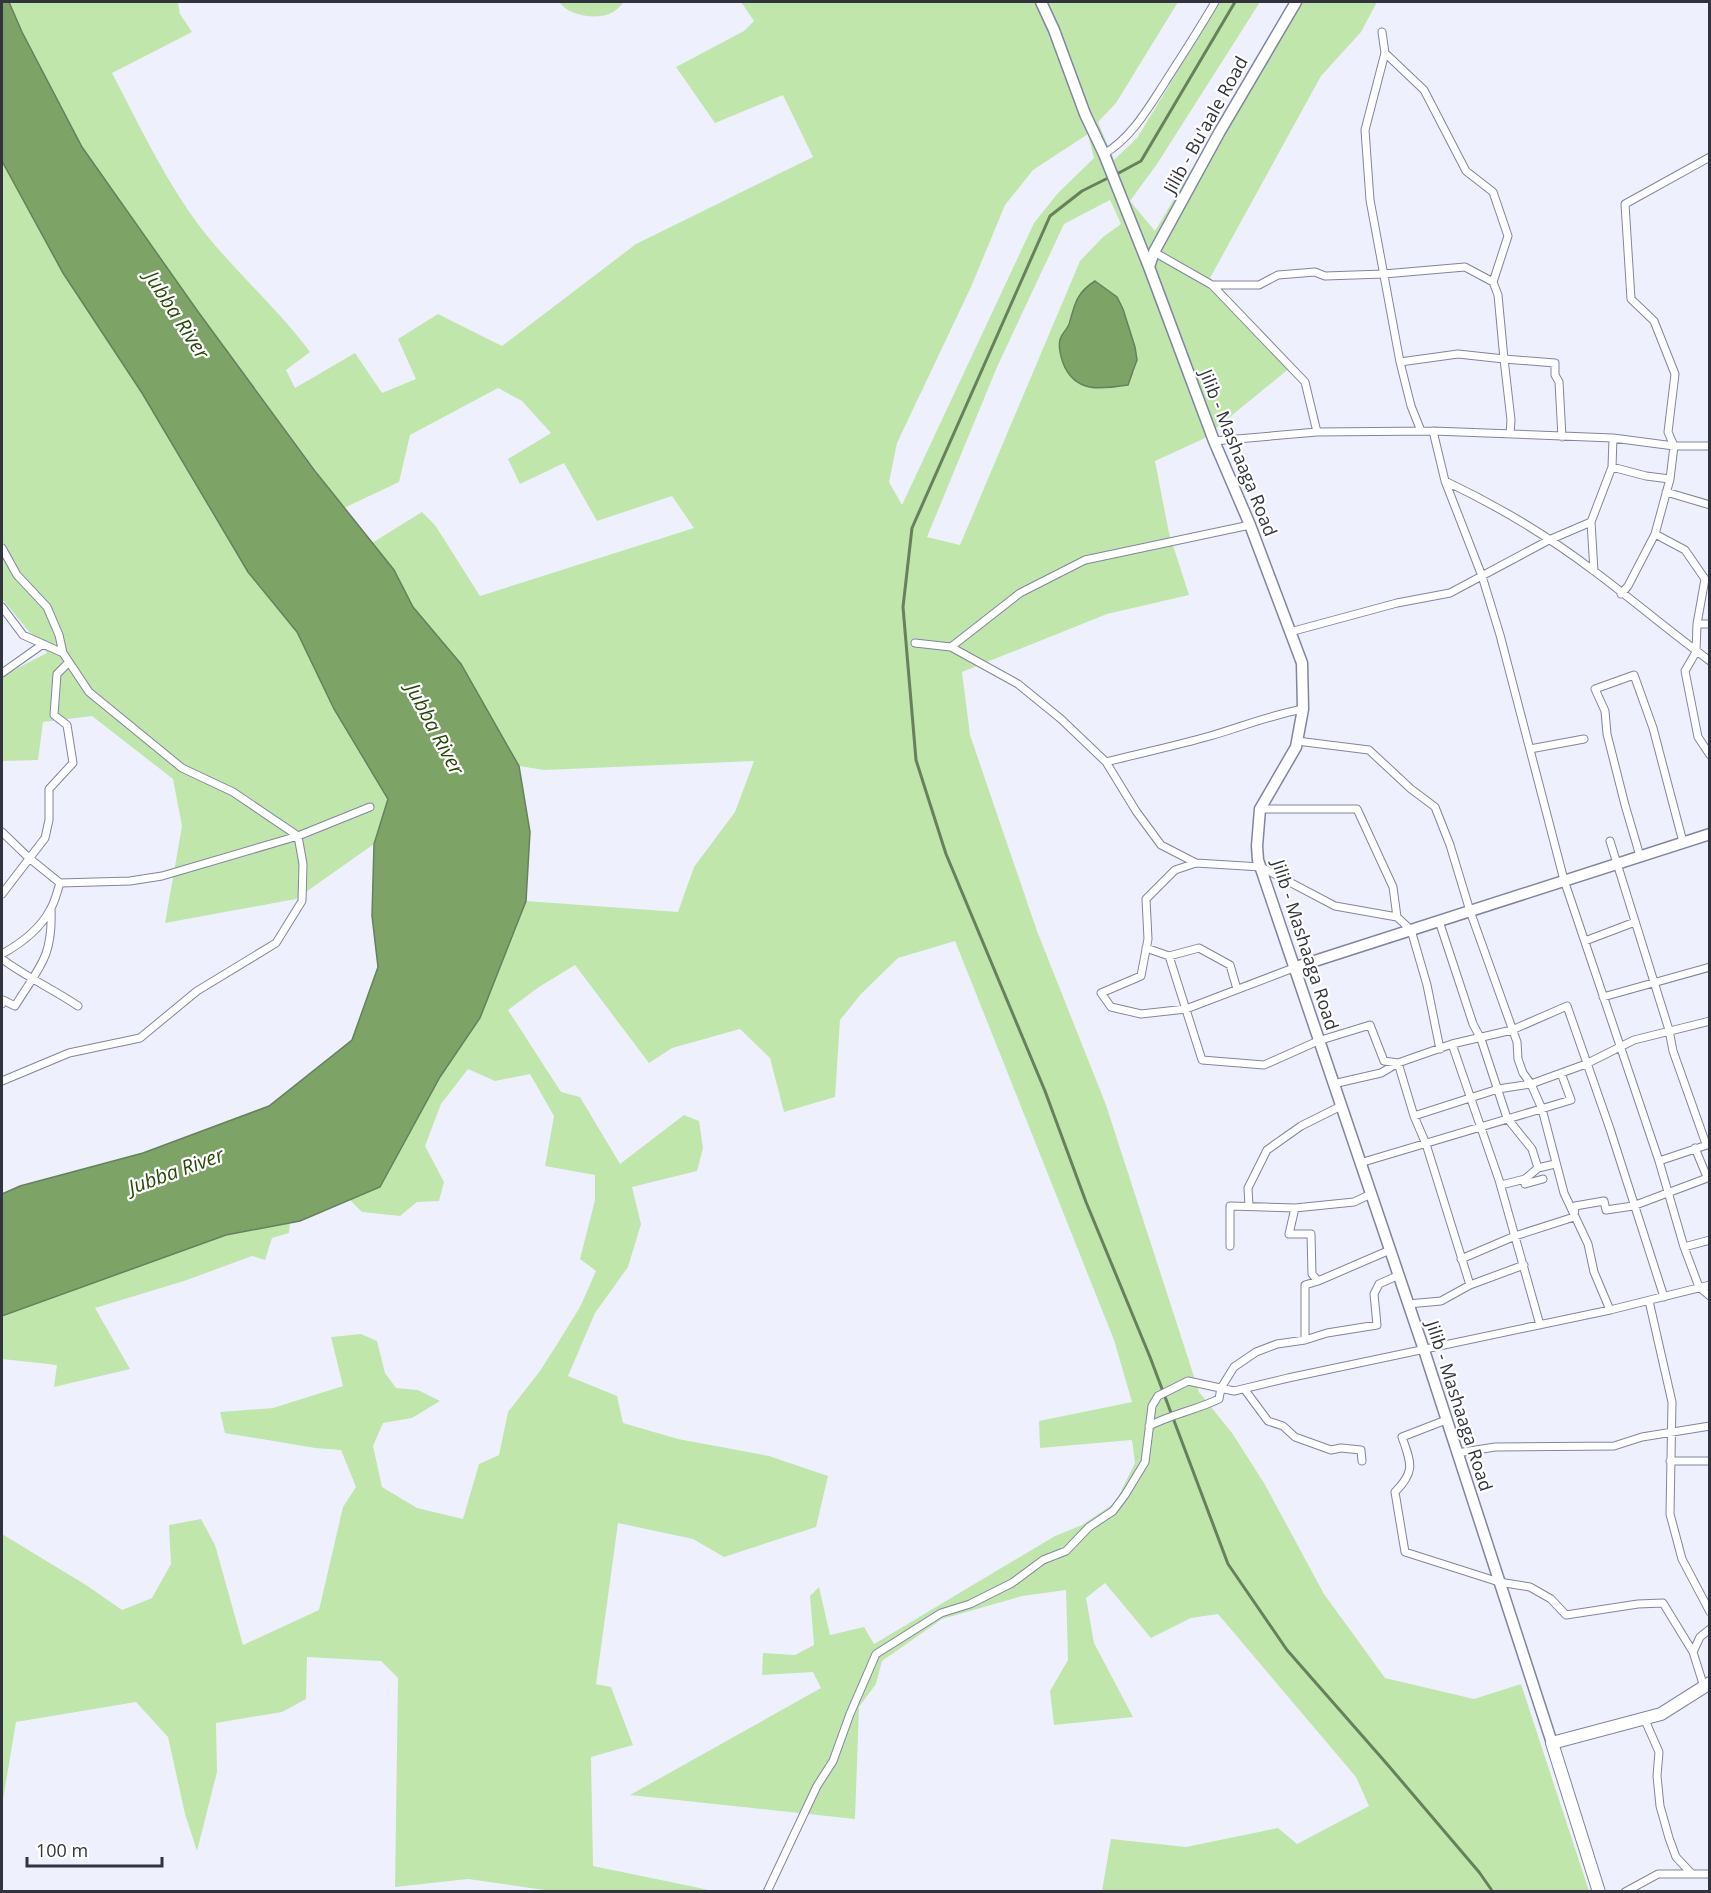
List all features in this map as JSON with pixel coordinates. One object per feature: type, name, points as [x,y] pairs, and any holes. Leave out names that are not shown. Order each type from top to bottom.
[{"type":"main road","name":"Jilib - Mashaaga Road","points":[[1041,2],[1149,267],[1214,441],[1250,525],[1302,663],[1304,709],[1296,747],[1260,809],[1257,846],[1261,867],[1424,1350],[1552,1743]]},
{"type":"main road","name":"Jilib - Bu'aale Road","points":[[1149,267],[1154,252],[1219,132],[1296,2]]},
{"type":"main road","points":[[1296,967],[1640,856],[1678,848],[1710,834]]},
{"type":"main road","points":[[1599,1892],[1552,1743],[1661,1714],[1707,1685]]},
{"type":"street","points":[[1106,160],[1132,132],[1215,2]]},
{"type":"street","points":[[1382,32],[1385,53],[1365,130],[1370,200],[1400,362],[1411,406],[1421,431]]},
{"type":"street","points":[[1385,53],[1424,90],[1466,171],[1493,192],[1508,236],[1492,282]]},
{"type":"street","points":[[1622,594],[1654,534],[1670,479],[1674,446],[1668,432],[1675,374],[1654,321],[1631,299],[1625,204],[1710,157]]},
{"type":"street","points":[[1154,252],[1212,285],[1305,381],[1317,432]]},
{"type":"street","points":[[1212,285],[1259,285],[1278,275],[1315,272],[1325,276],[1465,267],[1492,282],[1498,295],[1511,420],[1510,434]]},
{"type":"street","points":[[1400,362],[1458,354],[1556,363],[1555,375],[1559,382],[1562,437]]},
{"type":"street","points":[[1214,441],[1317,432],[1433,431],[1613,438],[1674,446],[1710,446]]},
{"type":"street","points":[[1433,431],[1445,482],[1482,576],[1564,880],[1659,1161],[1684,1247],[1699,1287],[1710,1296]]},
{"type":"street","points":[[1594,571],[1592,522],[1612,467],[1613,438]]},
{"type":"street","points":[[1612,467],[1646,476],[1670,479]]},
{"type":"street","points":[[1445,482],[1482,498],[1549,540],[1594,571],[1710,661]]},
{"type":"street","points":[[1666,492],[1710,505]]},
{"type":"street","points":[[1290,632],[1397,603],[1450,593],[1549,540],[1592,522]]},
{"type":"street","points":[[951,647],[1020,593],[1085,560],[1250,525]]},
{"type":"street","points":[[1654,534],[1685,550],[1707,579],[1697,624],[1696,651],[1684,671],[1698,736],[1710,755]]},
{"type":"street","points":[[2,548],[17,575],[47,607],[59,635],[63,653],[89,692],[182,768],[233,792],[298,836],[303,864],[302,901],[276,943],[197,991],[140,1038],[69,1053],[2,1080]]},
{"type":"street","points":[[2,607],[23,635],[63,653]]},
{"type":"street","points":[[1697,624],[1710,624]]},
{"type":"street","points":[[915,643],[951,647],[1018,684],[1061,719],[1106,762],[1136,811],[1161,845],[1196,862],[1261,867],[1335,906],[1397,917],[1411,930],[1427,985],[1440,1048]]},
{"type":"street","points":[[2,673],[43,644]]},
{"type":"street","points":[[2,894],[45,838],[49,820],[49,789],[73,763],[67,725],[54,715],[57,674],[69,662]]},
{"type":"street","points":[[1640,856],[1622,795],[1605,711],[1595,689],[1634,675],[1653,728],[1678,848]]},
{"type":"street","points":[[1106,762],[1149,753],[1275,714],[1304,709]]},
{"type":"street","points":[[1530,749],[1584,739]]},
{"type":"street","points":[[1297,741],[1369,750],[1411,789],[1435,807],[1517,1042],[1521,1066],[1542,1109],[1564,1193],[1588,1244],[1594,1272],[1610,1310]]},
{"type":"street","points":[[2,832],[60,883],[130,880],[162,876],[298,836],[370,807]]},
{"type":"street","points":[[1260,809],[1357,809],[1393,887],[1397,917]]},
{"type":"street","points":[[1610,841],[1669,1030],[1673,1051],[1708,1144],[1659,1161]]},
{"type":"street","points":[[1196,862],[1175,870],[1146,899],[1148,939],[1141,976],[1101,993],[1111,1007],[1141,1014],[1186,1009],[1296,967]]},
{"type":"street","points":[[2,954],[28,936],[41,923],[51,909],[60,883]]},
{"type":"street","points":[[2,1004],[3,1000],[15,1006],[44,963],[52,932],[51,909]]},
{"type":"street","points":[[1438,921],[1507,1118],[1532,1149],[1538,1168]]},
{"type":"street","points":[[1585,941],[1635,922]]},
{"type":"street","points":[[1146,948],[1168,956],[1199,948],[1230,965],[1237,989]]},
{"type":"street","points":[[1168,956],[1202,1060],[1264,1065],[1318,1041],[1370,1025],[1384,1061],[1398,1063]]},
{"type":"street","points":[[2,959],[78,1006]]},
{"type":"street","points":[[1603,997],[1710,967]]},
{"type":"street","points":[[1333,1084],[1381,1073],[1398,1063],[1452,1044],[1512,1030],[1567,1006],[1610,1129],[1664,1297]]},
{"type":"street","points":[[1414,1116],[1498,1089],[1531,1084],[1586,1064],[1619,1046],[1669,1030],[1710,1021]]},
{"type":"street","points":[[1452,1044],[1501,1185],[1540,1324]]},
{"type":"street","points":[[1398,1063],[1470,1285]]},
{"type":"street","points":[[1360,1163],[1571,1100],[1562,1073]]},
{"type":"street","points":[[1249,1206],[1248,1188],[1267,1150],[1301,1126],[1341,1106]]},
{"type":"street","points":[[1574,1217],[1575,1206],[1604,1201],[1606,1210],[1633,1206],[1708,1177],[1695,1148]]},
{"type":"street","points":[[1501,1185],[1525,1179],[1538,1168],[1556,1164]]},
{"type":"street","points":[[1525,1179],[1526,1184],[1543,1179]]},
{"type":"street","points":[[1230,1246],[1230,1206],[1295,1208],[1354,1202],[1371,1194]]},
{"type":"street","points":[[1295,1208],[1289,1234],[1311,1234],[1312,1274],[1318,1281]]},
{"type":"street","points":[[1461,1259],[1515,1236],[1574,1217]]},
{"type":"street","points":[[1684,1247],[1710,1240]]},
{"type":"street","points":[[1305,1340],[1305,1285],[1390,1250]]},
{"type":"street","points":[[1408,1304],[1441,1301],[1470,1285],[1524,1265]]},
{"type":"street","points":[[1149,1426],[1179,1412],[1198,1409],[1219,1399],[1221,1388],[1234,1367],[1256,1352],[1277,1344],[1377,1325],[1374,1294],[1379,1284],[1398,1275]]},
{"type":"street","points":[[767,1892],[817,1786],[833,1761],[876,1654],[941,1613],[970,1604],[1012,1583],[1043,1560],[1066,1551],[1089,1527],[1113,1511],[1145,1462],[1152,1406],[1158,1396],[1188,1381],[1234,1391],[1245,1390],[1288,1378],[1610,1310],[1710,1285]]},
{"type":"street","points":[[1649,1301],[1672,1402],[1670,1514],[1682,1559],[1710,1612]]},
{"type":"street","points":[[1245,1390],[1268,1421],[1283,1426],[1295,1437],[1322,1448],[1361,1450],[1362,1461]]},
{"type":"street","points":[[1446,1420],[1402,1437],[1410,1461],[1407,1479],[1395,1492],[1405,1552],[1499,1582],[1530,1587],[1551,1599],[1566,1615],[1638,1604],[1663,1603],[1693,1652],[1707,1685]]},
{"type":"street","points":[[1457,1453],[1495,1447],[1614,1446],[1642,1437],[1710,1426]]},
{"type":"street","points":[[1670,1461],[1710,1461]]},
{"type":"street","points":[[1693,1652],[1700,1637],[1710,1629]]},
{"type":"street","points":[[1644,1718],[1659,1752],[1657,1776],[1660,1806],[1669,1838],[1676,1857],[1690,1874]]},
{"type":"street","points":[[1625,1892],[1658,1874],[1710,1874]]},
{"type":"shaded area","points":[[9,2],[178,2],[180,14],[192,32],[112,73],[139,125],[177,194],[202,229],[310,352],[286,370],[295,388],[355,353],[382,393],[416,379],[398,339],[438,314],[502,346],[636,244],[813,157],[783,95],[715,123],[676,67],[744,31],[754,21],[741,2],[1178,2],[1116,103],[1098,122],[1114,160],[1137,138],[1220,2],[1260,2],[1157,164],[1130,201],[1155,231],[1291,2],[1377,2],[1361,32],[1321,76],[1210,278],[1291,367],[1203,439],[1155,461],[1169,533],[1189,595],[1107,614],[962,672],[970,735],[1037,931],[1106,1105],[1199,1392],[1232,1433],[1264,1483],[1324,1594],[1385,1678],[1474,1699],[1521,1684],[1589,1891],[1102,1891],[1111,1839],[1186,1847],[1278,1828],[1297,1844],[1369,1806],[1356,1777],[1218,1614],[1191,1618],[1151,1638],[1105,1583],[1086,1598],[1094,1643],[1133,1717],[1054,1725],[1050,1691],[1068,1660],[1066,1590],[1022,1596],[942,1619],[882,1661],[876,1684],[859,1707],[855,1819],[630,1795],[821,1688],[813,1672],[762,1675],[763,1653],[795,1655],[814,1645],[810,1596],[819,1587],[830,1635],[864,1627],[874,1644],[1055,1536],[1082,1525],[1115,1503],[1135,1463],[1132,1440],[1040,1448],[1039,1421],[1132,1402],[1114,1340],[955,941],[898,958],[861,994],[840,1020],[835,1097],[784,1112],[770,1058],[740,1029],[672,1048],[649,1063],[575,965],[539,987],[508,1010],[561,1092],[580,1097],[620,1164],[684,1115],[699,1121],[703,1148],[697,1171],[632,1187],[641,1224],[628,1267],[595,1313],[568,1376],[617,1396],[623,1423],[678,1439],[769,1456],[828,1476],[816,1527],[724,1557],[693,1539],[618,1523],[596,1684],[611,1687],[633,1745],[591,1757],[593,1866],[714,1891],[551,1891],[468,1879],[395,1887],[398,1678],[381,1661],[307,1657],[306,1699],[282,1712],[216,1723],[217,1772],[197,1851],[185,1814],[168,1737],[136,1702],[16,1722],[2,1806],[2,1534],[86,1585],[122,1610],[152,1598],[171,1564],[169,1525],[201,1519],[215,1545],[243,1645],[319,1610],[343,1507],[356,1487],[341,1450],[225,1433],[220,1412],[273,1408],[343,1386],[331,1337],[361,1334],[377,1341],[385,1373],[396,1388],[418,1390],[440,1401],[412,1418],[383,1423],[373,1446],[382,1487],[417,1508],[463,1519],[479,1464],[499,1455],[508,1412],[540,1371],[559,1341],[580,1307],[596,1271],[580,1259],[595,1200],[595,1175],[545,1166],[554,1116],[530,1074],[495,1081],[468,1069],[441,1104],[425,1146],[444,1182],[439,1201],[417,1202],[400,1216],[362,1212],[350,1200],[380,1187],[440,1077],[480,1018],[526,901],[678,912],[694,867],[735,812],[754,761],[544,770],[519,766],[461,664],[413,607],[394,570],[372,543],[422,512],[435,525],[480,596],[694,528],[672,496],[597,521],[564,463],[520,484],[508,459],[551,433],[522,401],[498,388],[410,435],[399,482],[344,508],[199,313],[82,147],[22,32]],"holes":[[[1088,134],[1094,158],[1058,193],[1034,223],[902,505],[889,482],[897,443],[971,287],[1005,205],[1033,170]],[[1110,200],[1121,224],[1103,237],[1080,261],[960,545],[927,537],[997,367],[1064,224]],[[1095,282],[1135,347],[1137,360],[1134,373],[1060,340],[1077,301]]]},
{"type":"shaded area","points":[[559,2],[624,2],[607,15],[584,16],[570,11]]},
{"type":"shaded area","points":[[2,161],[63,273],[142,393],[248,572],[297,632],[334,709],[388,799],[374,844],[296,899],[165,923],[182,826],[173,779],[92,716],[43,722],[38,760],[2,761],[2,676],[47,653],[2,599]]},
{"type":"shaded area","points":[[290,1223],[289,1233],[272,1238],[265,1260],[252,1256],[184,1281],[95,1308],[130,1369],[54,1387],[57,1365],[2,1359],[2,1316],[226,1235]]},
{"type":"water","name":"Jubba River","points":[[2,2],[9,2],[22,32],[82,147],[199,313],[315,471],[394,570],[413,607],[461,664],[519,766],[530,832],[526,901],[480,1018],[440,1077],[380,1187],[300,1221],[226,1235],[2,1316],[2,1194],[20,1186],[143,1153],[269,1106],[352,1040],[378,967],[372,916],[374,844],[388,799],[334,709],[297,632],[248,572],[142,393],[63,273],[2,161]]},
{"type":"water","points":[[1095,281],[1117,297],[1123,309],[1137,360],[1128,385],[1099,388],[1082,385],[1068,373],[1062,361],[1059,343],[1061,338],[1080,295]]},
{"type":"waterway","points":[[1115,175],[1141,161],[1235,2]]},
{"type":"waterway","points":[[1110,177],[1082,191],[1050,216],[912,528],[903,607],[916,760],[946,854],[1045,1091],[1086,1202],[1150,1357],[1228,1564],[1287,1650],[1479,1872],[1493,1892]]}]
